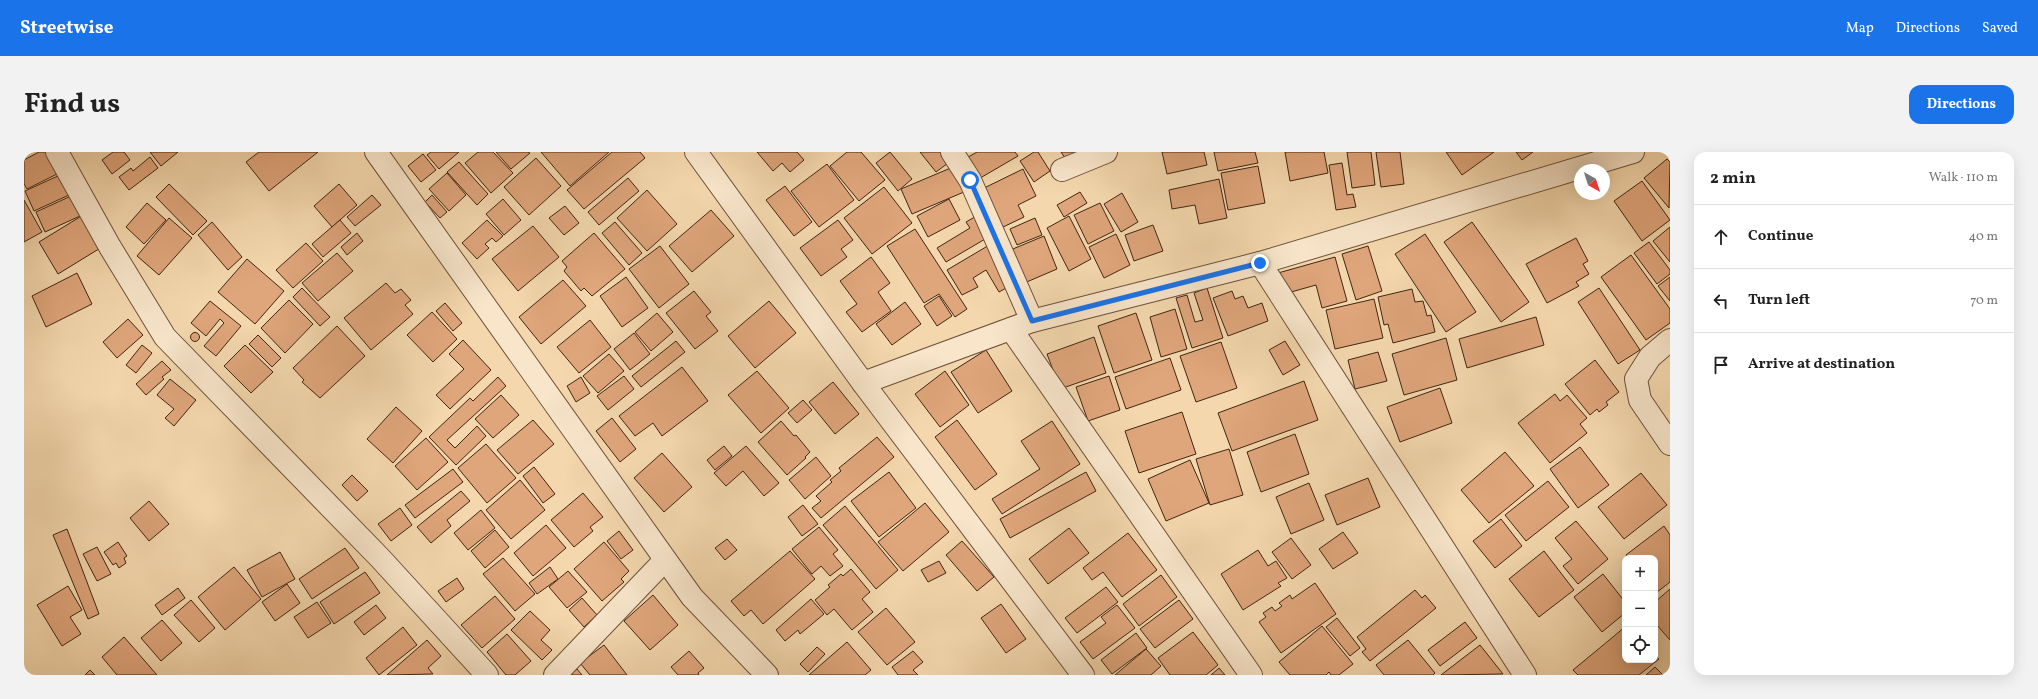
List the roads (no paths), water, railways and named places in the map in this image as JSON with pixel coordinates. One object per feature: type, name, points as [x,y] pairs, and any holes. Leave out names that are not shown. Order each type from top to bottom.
[{"type":"street","points":[[57,152],[110,246],[165,337],[380,558],[487,675]]},
{"type":"street","points":[[376,152],[692,597],[766,675]]},
{"type":"street","points":[[696,152],[1074,672]]},
{"type":"street","points":[[952,152],[970,180],[1032,321]]},
{"type":"street","points":[[1062,170],[1106,152]]},
{"type":"street","points":[[864,383],[1032,321],[1260,263],[1633,152]]},
{"type":"street","points":[[1260,263],[1525,675]]},
{"type":"street","points":[[1010,329],[1251,675]]},
{"type":"street","points":[[1670,340],[1650,357],[1636,379],[1640,400],[1670,444]]},
{"type":"street","points":[[555,675],[665,560]]}]
